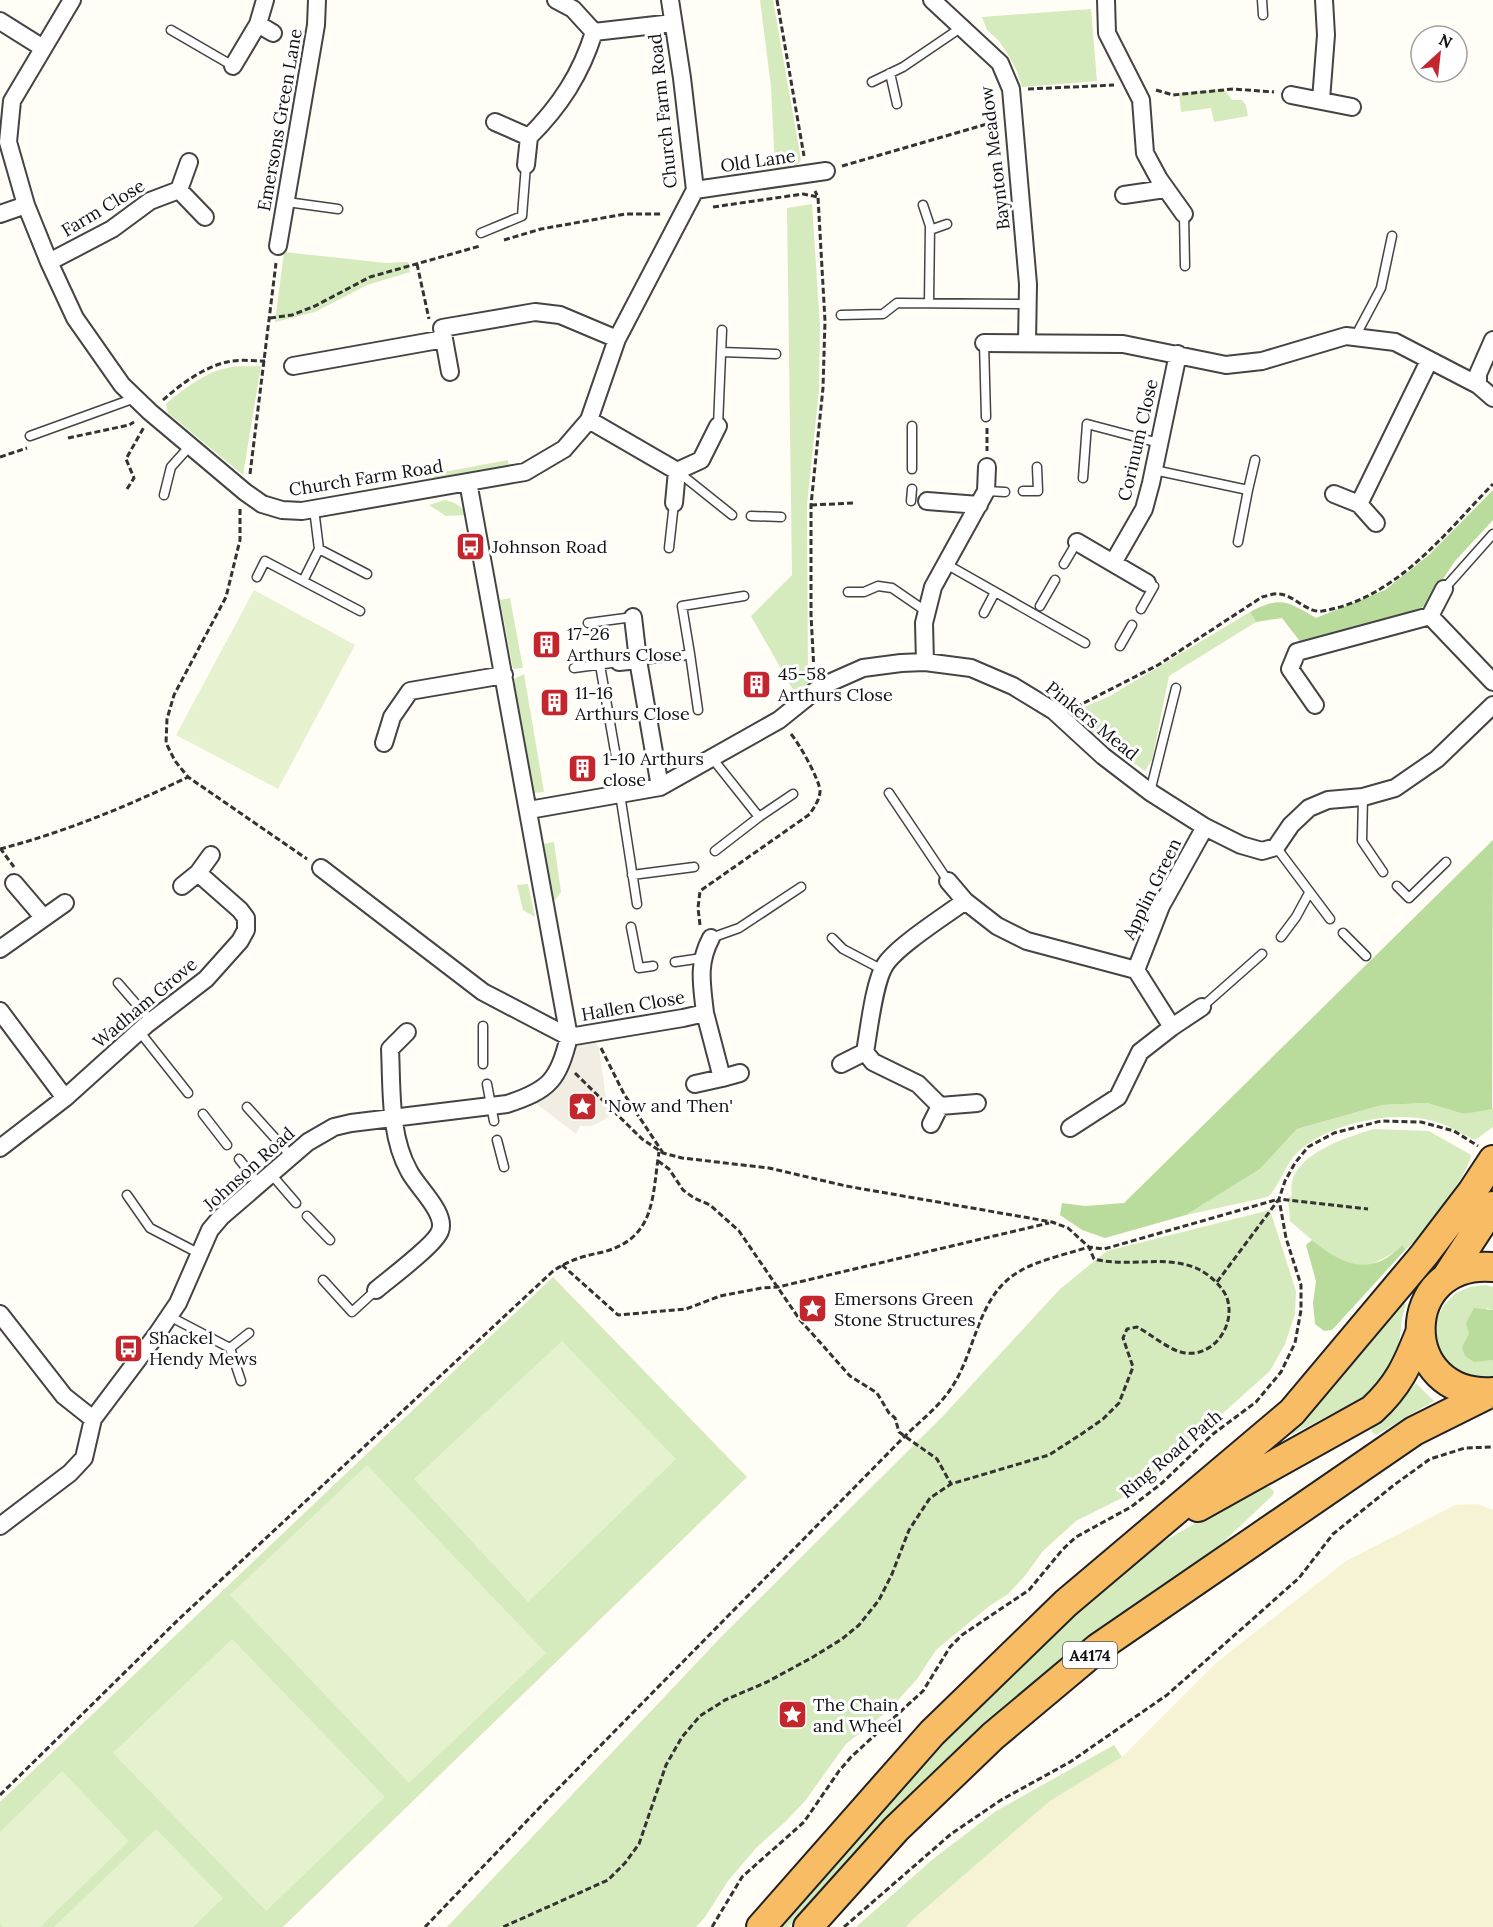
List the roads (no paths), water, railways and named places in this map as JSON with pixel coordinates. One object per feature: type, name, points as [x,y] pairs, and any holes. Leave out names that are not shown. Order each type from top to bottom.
[{"type":"highway","points":[[1141,1539],[1292,1412],[1424,1255],[1472,1192],[1486,1153]]},
{"type":"highway","points":[[1446,1278],[1493,1206]]},
{"type":"highway","points":[[1492,1392],[1477,1393],[1463,1389],[1443,1378],[1429,1362],[1422,1348],[1420,1333],[1421,1317],[1434,1288],[1460,1270],[1476,1266],[1493,1267]]},
{"type":"highway","name":"A4174","points":[[761,1927],[932,1733],[1066,1603],[1141,1539],[1372,1410],[1387,1396],[1405,1370],[1420,1333]]},
{"type":"highway","name":"A4174","points":[[808,1927],[896,1829],[928,1798],[993,1736],[1098,1648],[1414,1431],[1492,1392]]},
{"type":"street","name":"Church Farm Road","points":[[72,0],[12,101],[8,142],[26,205],[49,262],[75,318],[122,385],[135,398],[189,447],[244,492],[262,504],[282,510],[302,512],[525,472],[564,449],[589,420],[617,339],[694,189],[682,78],[670,0]]},
{"type":"street","points":[[233,66],[258,24],[265,0]]},
{"type":"street","name":"Emersons Green Lane","points":[[278,246],[316,25],[317,0]]},
{"type":"street","points":[[556,0],[573,9],[594,32]]},
{"type":"street","name":"Baynton Meadow","points":[[932,0],[1000,63],[1011,89],[1028,284],[1027,343]]},
{"type":"street","points":[[1106,0],[1107,33],[1141,100],[1145,153],[1165,189],[1184,214]]},
{"type":"street","points":[[1321,100],[1326,35],[1323,0]]},
{"type":"street","points":[[0,21],[42,48]]},
{"type":"street","points":[[594,32],[673,23]]},
{"type":"street","points":[[258,24],[273,33]]},
{"type":"street","points":[[526,165],[529,137],[549,117],[571,87],[588,53],[594,32]]},
{"type":"street","points":[[1291,95],[1352,107]]},
{"type":"street","points":[[495,122],[529,137]]},
{"type":"street","points":[[189,162],[179,190],[204,218]]},
{"type":"street","name":"Old Lane","points":[[694,189],[826,171]]},
{"type":"street","points":[[1124,195],[1165,189]]},
{"type":"street","name":"Farm Close","points":[[49,262],[112,229],[150,201],[179,190]]},
{"type":"street","points":[[0,214],[26,205]]},
{"type":"street","points":[[450,372],[439,340],[442,328],[535,312],[560,315],[617,339]]},
{"type":"street","points":[[984,343],[1123,344],[1226,365],[1262,361],[1346,336],[1395,342],[1478,385],[1493,398]]},
{"type":"street","points":[[292,366],[439,340]]},
{"type":"street","points":[[1478,385],[1478,374],[1493,340]]},
{"type":"street","name":"Corinum Close","points":[[1113,563],[1143,509],[1154,470],[1178,354]]},
{"type":"street","points":[[1359,504],[1429,361]]},
{"type":"street","points":[[589,420],[677,471]]},
{"type":"street","points":[[677,471],[701,460],[718,426]]},
{"type":"street","points":[[926,662],[924,623],[933,587],[982,498],[987,468]]},
{"type":"street","points":[[674,503],[677,471]]},
{"type":"street","name":"Johnson Road","points":[[2,1520],[70,1473],[84,1458],[93,1419],[178,1303],[210,1230],[220,1217],[308,1142],[333,1127],[351,1123],[492,1114],[507,1104],[530,1097],[545,1087],[563,1061],[568,1037],[529,810],[491,617],[468,482]]},
{"type":"street","points":[[1334,494],[1359,504],[1376,523]]},
{"type":"street","points":[[919,501],[982,498]]},
{"type":"street","points":[[1077,542],[1148,583]]},
{"type":"street","points":[[1315,705],[1290,669],[1297,652],[1430,616],[1444,589]]},
{"type":"street","points":[[1430,616],[1493,681]]},
{"type":"street","points":[[633,617],[638,660],[660,787]]},
{"type":"street","points":[[619,662],[638,660]]},
{"type":"street","name":"Pinkers Mead","points":[[529,810],[660,787],[779,720],[820,687],[862,668],[926,662],[971,668],[1013,686],[1054,711],[1103,756],[1150,792],[1204,827],[1241,846],[1262,851],[1276,847]]},
{"type":"street","points":[[384,742],[392,717],[410,691],[504,675]]},
{"type":"street","points":[[1276,847],[1291,825],[1309,808],[1328,800],[1363,797],[1395,788],[1437,759],[1493,705]]},
{"type":"street","name":"Applin Green","points":[[1136,970],[1161,906],[1204,827]]},
{"type":"street","points":[[182,886],[198,873],[211,855]]},
{"type":"street","points":[[321,868],[483,992],[568,1037]]},
{"type":"street","name":"Wadham Grove","points":[[0,1148],[64,1098],[145,1026],[206,979],[240,941],[246,930],[246,918],[198,873]]},
{"type":"street","name":"Applin Green","points":[[948,881],[965,901],[997,926],[1027,941],[1136,970],[1172,1027]]},
{"type":"street","points":[[14,883],[43,917]]},
{"type":"street","points":[[965,901],[899,950],[883,970],[878,983],[866,1052],[873,1062],[918,1084],[940,1106],[977,1103]]},
{"type":"street","points":[[0,949],[65,903]]},
{"type":"street","name":"Hallen Close","points":[[705,950],[701,973],[705,1013],[722,1078]]},
{"type":"street","points":[[1070,1128],[1118,1097],[1140,1052],[1202,1007]]},
{"type":"street","points":[[0,1011],[64,1098]]},
{"type":"street","name":"Hallen Close","points":[[568,1037],[705,1013]]},
{"type":"street","points":[[376,1290],[433,1241],[441,1231],[441,1217],[410,1174],[400,1154],[394,1119],[390,1049],[407,1032]]},
{"type":"street","points":[[841,1064],[866,1052]]},
{"type":"street","points":[[695,1084],[740,1073]]},
{"type":"street","points":[[931,1124],[940,1106]]},
{"type":"street","points":[[0,1314],[64,1396],[93,1419]]},
{"type":"lane","points":[[1263,0],[1263,15]]},
{"type":"lane","points":[[872,82],[903,67],[962,27]]},
{"type":"lane","points":[[171,30],[233,66]]},
{"type":"lane","points":[[890,73],[897,104]]},
{"type":"lane","points":[[481,233],[522,216],[526,165]]},
{"type":"lane","points":[[287,202],[338,209]]},
{"type":"lane","points":[[923,205],[930,230],[929,303]]},
{"type":"lane","points":[[1184,214],[1185,266]]},
{"type":"lane","points":[[930,230],[947,224]]},
{"type":"lane","points":[[1355,338],[1381,288],[1392,236]]},
{"type":"lane","points":[[842,315],[883,314],[897,303],[1028,304]]},
{"type":"lane","points":[[718,426],[722,330]]},
{"type":"lane","points":[[984,343],[986,417]]},
{"type":"lane","points":[[721,352],[777,354]]},
{"type":"lane","points":[[30,436],[135,398]]},
{"type":"lane","points":[[1083,478],[1087,424],[1159,443]]},
{"type":"lane","points":[[912,426],[912,469]]},
{"type":"lane","points":[[164,495],[171,466],[189,447]]},
{"type":"lane","points":[[1238,542],[1255,460]]},
{"type":"lane","points":[[1023,491],[1038,491],[1037,467]]},
{"type":"lane","points":[[1154,470],[1248,490]]},
{"type":"lane","points":[[677,471],[732,515]]},
{"type":"lane","points":[[912,489],[919,501]]},
{"type":"lane","points":[[982,498],[1005,492]]},
{"type":"lane","points":[[669,548],[674,503]]},
{"type":"lane","points":[[303,581],[319,549],[314,509]]},
{"type":"lane","points":[[751,516],[781,517]]},
{"type":"lane","points":[[1444,589],[1493,534]]},
{"type":"lane","points":[[1064,564],[1077,542]]},
{"type":"lane","points":[[319,549],[367,574]]},
{"type":"lane","points":[[257,577],[265,561],[360,611]]},
{"type":"lane","points":[[946,564],[1085,643]]},
{"type":"lane","points":[[1040,606],[1055,580]]},
{"type":"lane","points":[[1141,609],[1154,586],[1148,583]]},
{"type":"lane","points":[[848,592],[864,592],[878,586],[892,588],[927,612]]},
{"type":"lane","points":[[984,613],[995,592]]},
{"type":"lane","points":[[698,710],[682,606],[744,596]]},
{"type":"lane","points":[[588,623],[633,617]]},
{"type":"lane","points":[[1120,646],[1132,626]]},
{"type":"lane","points":[[676,657],[690,654]]},
{"type":"lane","points":[[638,660],[660,658]]},
{"type":"lane","points":[[574,668],[619,662]]},
{"type":"lane","points":[[600,665],[616,757]]},
{"type":"lane","points":[[1150,792],[1176,688]]},
{"type":"lane","points":[[712,758],[759,818]]},
{"type":"lane","points":[[889,793],[948,881]]},
{"type":"lane","points":[[620,794],[638,904]]},
{"type":"lane","points":[[715,851],[793,794]]},
{"type":"lane","points":[[1363,797],[1362,841],[1383,872]]},
{"type":"lane","points":[[1276,847],[1330,920]]},
{"type":"lane","points":[[1397,886],[1409,898],[1446,862]]},
{"type":"lane","points":[[632,875],[694,867]]},
{"type":"lane","points":[[675,962],[705,950],[801,887]]},
{"type":"lane","points":[[1281,937],[1296,917],[1309,893]]},
{"type":"lane","points":[[631,927],[639,968],[653,966]]},
{"type":"lane","points":[[1343,933],[1366,956]]},
{"type":"lane","points":[[832,938],[843,949],[883,970]]},
{"type":"lane","points":[[1202,1007],[1262,954]]},
{"type":"lane","points":[[118,983],[188,1093]]},
{"type":"lane","points":[[483,1026],[483,1064]]},
{"type":"lane","points":[[487,1084],[492,1114]]},
{"type":"lane","points":[[247,1107],[291,1156]]},
{"type":"lane","points":[[202,1114],[227,1145]]},
{"type":"lane","points":[[497,1140],[504,1167]]},
{"type":"lane","points":[[239,1159],[296,1203]]},
{"type":"lane","points":[[127,1195],[150,1228],[200,1254]]},
{"type":"lane","points":[[307,1216],[330,1240]]},
{"type":"lane","points":[[323,1280],[352,1312],[376,1290]]},
{"type":"lane","points":[[169,1316],[230,1348],[241,1381]]},
{"type":"lane","points":[[230,1348],[249,1333]]},
{"type":"place","name":"Johnson Road","points":[[471,547]]},
{"type":"place","name":"17-26 Arthurs Close","points":[[546,644]]},
{"type":"place","name":"45-58 Arthurs Close","points":[[757,684]]},
{"type":"place","name":"11-16 Arthurs Close","points":[[554,703]]},
{"type":"place","name":"1-10 Arthurs close","points":[[582,769]]},
{"type":"place","name":"'Now and Then'","points":[[583,1106]]},
{"type":"place","name":"Emersons Green Stone Structures","points":[[813,1309]]},
{"type":"place","name":"Shackel Hendy Mews","points":[[128,1348]]},
{"type":"place","name":"The Chain and Wheel","points":[[792,1715]]}]
